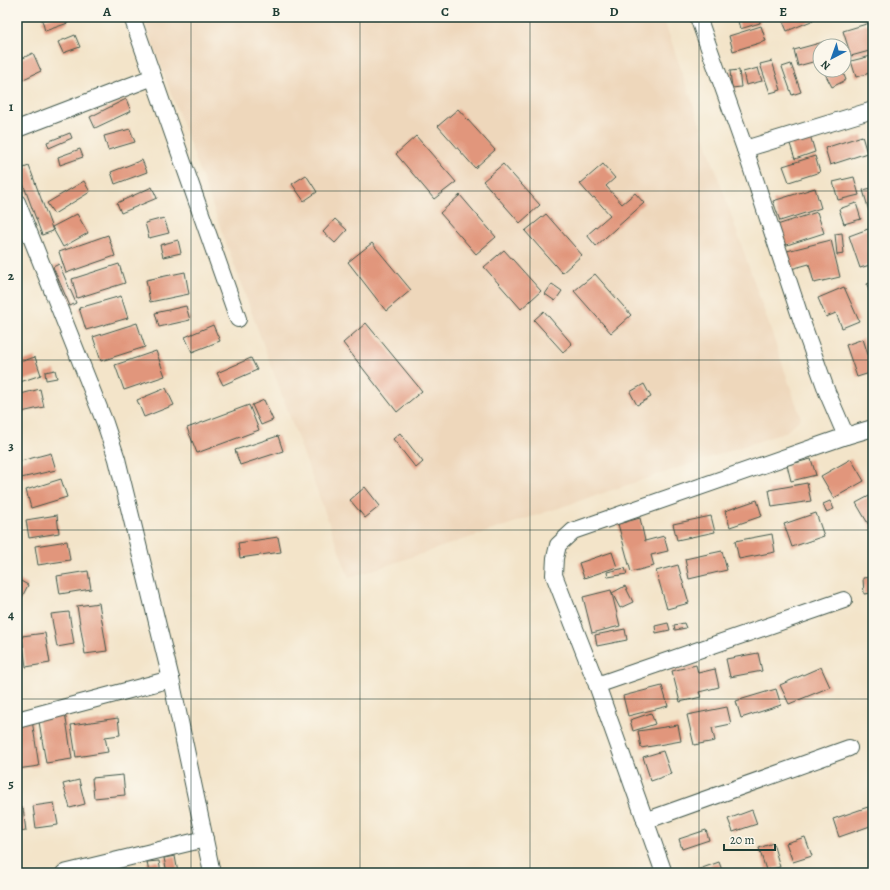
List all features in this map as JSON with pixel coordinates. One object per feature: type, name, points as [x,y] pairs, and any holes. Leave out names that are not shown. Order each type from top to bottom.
[{"type":"street","points":[[132,17],[238,319]]},
{"type":"street","points":[[698,17],[745,149],[802,322],[827,392],[846,436]]},
{"type":"street","points":[[17,129],[153,77]]},
{"type":"street","points":[[745,149],[873,110]]},
{"type":"street","points":[[17,202],[114,448],[126,491],[171,679],[212,873]]},
{"type":"street","points":[[664,873],[596,685],[554,575],[555,558],[558,545],[573,531],[846,436],[873,428]]},
{"type":"street","points":[[596,685],[844,600]]},
{"type":"street","points":[[17,720],[171,679]]},
{"type":"street","points":[[645,821],[849,748]]},
{"type":"street","points":[[64,873],[205,839]]},
{"type":"shaded area","points":[[143,17],[663,17],[801,418],[786,432],[349,578]]},
{"type":"building","points":[[52,17],[66,17],[68,23],[45,31],[42,20]]},
{"type":"building","points":[[737,17],[759,17],[760,23],[740,29]]},
{"type":"building","points":[[781,17],[821,17],[787,31]]},
{"type":"building","points":[[873,22],[873,50],[852,56],[852,38],[845,38],[843,31]]},
{"type":"building","points":[[761,26],[766,41],[733,51],[729,36]]},
{"type":"building","points":[[75,35],[80,47],[63,53],[58,42]]},
{"type":"building","points":[[812,45],[812,62],[798,66],[794,50]]},
{"type":"building","points":[[33,53],[41,71],[17,82],[17,61]]},
{"type":"building","points":[[871,56],[873,62],[873,72],[856,77],[852,61]]},
{"type":"building","points":[[772,61],[781,90],[770,93],[760,64]]},
{"type":"building","points":[[791,64],[801,92],[792,95],[782,67]]},
{"type":"building","points":[[758,68],[762,81],[746,85],[743,72]]},
{"type":"building","points":[[739,70],[741,87],[732,88],[730,71]]},
{"type":"building","points":[[827,78],[845,78],[846,80],[832,87]]},
{"type":"building","points":[[126,99],[131,111],[95,128],[90,117]]},
{"type":"building","points":[[458,109],[495,150],[475,168],[438,126]]},
{"type":"building","points":[[130,129],[135,142],[108,150],[104,136]]},
{"type":"building","points":[[70,133],[72,138],[49,148],[47,142]]},
{"type":"building","points":[[810,135],[815,152],[795,159],[789,141]]},
{"type":"building","points":[[416,136],[456,182],[434,199],[396,154]]},
{"type":"building","points":[[862,136],[867,153],[830,165],[825,148]]},
{"type":"building","points":[[80,149],[83,157],[60,165],[58,157]]},
{"type":"building","points":[[815,156],[820,172],[789,182],[783,166]]},
{"type":"building","points":[[142,160],[147,172],[115,184],[111,172]]},
{"type":"building","points":[[503,164],[540,205],[520,223],[483,181]]},
{"type":"building","points":[[603,164],[615,178],[606,186],[622,204],[635,193],[644,203],[596,246],[587,235],[610,215],[580,184]]},
{"type":"building","points":[[29,166],[53,231],[42,235],[18,170]]},
{"type":"building","points":[[306,175],[317,192],[304,201],[292,184]]},
{"type":"building","points":[[854,177],[859,195],[838,200],[833,182]]},
{"type":"building","points":[[84,181],[90,192],[54,214],[47,203]]},
{"type":"building","points":[[152,187],[157,198],[121,213],[117,203]]},
{"type":"building","points":[[815,188],[821,208],[780,221],[773,201]]},
{"type":"building","points":[[872,188],[873,210],[869,211],[863,190]]},
{"type":"building","points":[[460,195],[496,237],[476,254],[440,213]]},
{"type":"building","points":[[856,203],[861,219],[844,224],[839,209]]},
{"type":"building","points":[[817,212],[824,233],[784,246],[777,225]]},
{"type":"building","points":[[77,214],[88,233],[63,247],[52,227]]},
{"type":"building","points":[[546,214],[582,255],[562,273],[525,231]]},
{"type":"building","points":[[164,218],[169,233],[149,238],[145,223]]},
{"type":"building","points":[[335,219],[347,230],[335,243],[323,232]]},
{"type":"building","points":[[868,229],[873,245],[873,264],[860,268],[849,236]]},
{"type":"building","points":[[842,233],[844,254],[837,255],[835,234]]},
{"type":"building","points":[[108,235],[115,256],[66,273],[59,252]]},
{"type":"building","points":[[178,240],[181,253],[163,257],[160,245]]},
{"type":"building","points":[[831,240],[840,277],[814,283],[809,264],[791,269],[787,251]]},
{"type":"building","points":[[372,243],[411,290],[386,311],[348,262]]},
{"type":"building","points":[[504,250],[541,291],[521,309],[484,267]]},
{"type":"building","points":[[59,264],[76,303],[70,306],[53,267]]},
{"type":"building","points":[[119,264],[125,283],[77,298],[72,279]]},
{"type":"building","points":[[185,272],[189,294],[150,302],[146,280]]},
{"type":"building","points":[[595,274],[631,315],[611,333],[574,291]]},
{"type":"building","points":[[873,282],[873,296],[871,297],[867,284]]},
{"type":"building","points":[[552,284],[562,291],[555,301],[545,294]]},
{"type":"building","points":[[844,287],[859,321],[842,328],[836,313],[826,317],[818,298]]},
{"type":"building","points":[[121,296],[128,318],[86,330],[79,308]]},
{"type":"building","points":[[186,306],[190,320],[159,327],[155,313]]},
{"type":"building","points":[[544,311],[572,344],[563,352],[534,320]]},
{"type":"building","points":[[137,323],[145,347],[101,361],[93,337]]},
{"type":"building","points":[[366,323],[422,391],[397,412],[343,343]]},
{"type":"building","points":[[213,325],[220,341],[192,352],[185,337]]},
{"type":"building","points":[[863,339],[873,372],[857,377],[846,345]]},
{"type":"building","points":[[156,351],[165,376],[124,390],[115,365]]},
{"type":"building","points":[[35,357],[41,375],[17,383],[17,363]]},
{"type":"building","points":[[251,358],[257,370],[223,385],[217,373]]},
{"type":"building","points":[[55,370],[57,378],[46,380],[45,372]]},
{"type":"building","points":[[644,384],[651,397],[637,405],[630,392]]},
{"type":"building","points":[[166,388],[174,405],[144,417],[137,400]]},
{"type":"building","points":[[40,389],[44,407],[17,413],[17,395]]},
{"type":"building","points":[[264,400],[273,420],[261,425],[252,405]]},
{"type":"building","points":[[249,405],[259,430],[197,453],[187,428]]},
{"type":"building","points":[[400,433],[423,462],[416,468],[393,439]]},
{"type":"building","points":[[278,436],[283,451],[240,465],[235,450]]},
{"type":"building","points":[[51,453],[56,470],[21,478],[17,462]]},
{"type":"building","points":[[811,459],[816,475],[791,481],[787,465]]},
{"type":"building","points":[[851,459],[864,481],[834,498],[821,476]]},
{"type":"building","points":[[61,479],[67,497],[31,508],[26,490]]},
{"type":"building","points":[[807,483],[811,501],[772,507],[769,490]]},
{"type":"building","points":[[365,487],[380,506],[365,518],[350,500]]},
{"type":"building","points":[[873,494],[873,532],[856,503]]},
{"type":"building","points":[[757,500],[762,516],[730,527],[725,511]]},
{"type":"building","points":[[830,501],[834,509],[826,512],[823,504]]},
{"type":"building","points":[[816,513],[824,536],[792,547],[784,524]]},
{"type":"building","points":[[57,515],[59,533],[29,538],[26,520]]},
{"type":"building","points":[[711,516],[715,532],[677,540],[673,524]]},
{"type":"building","points":[[640,518],[645,541],[664,536],[668,551],[651,555],[654,566],[631,572],[618,524]]},
{"type":"building","points":[[772,534],[775,552],[739,559],[735,541]]},
{"type":"building","points":[[278,537],[281,552],[240,558],[238,543]]},
{"type":"building","points":[[67,541],[70,560],[38,565],[35,546]]},
{"type":"building","points":[[722,551],[727,570],[689,579],[685,559]]},
{"type":"building","points":[[612,552],[617,567],[584,578],[579,563]]},
{"type":"building","points":[[678,565],[689,603],[667,609],[656,571]]},
{"type":"building","points":[[625,568],[627,574],[608,577],[607,572]]},
{"type":"building","points":[[88,571],[91,589],[60,594],[57,576]]},
{"type":"building","points":[[873,577],[873,593],[864,594],[863,578]]},
{"type":"building","points":[[17,579],[28,585],[20,601],[17,599]]},
{"type":"building","points":[[625,586],[633,602],[620,608],[612,593]]},
{"type":"building","points":[[611,590],[620,626],[592,633],[583,597]]},
{"type":"building","points":[[99,603],[107,651],[85,654],[77,606]]},
{"type":"building","points":[[69,612],[74,644],[57,647],[51,614]]},
{"type":"building","points":[[668,623],[670,630],[656,633],[655,626]]},
{"type":"building","points":[[684,623],[686,628],[675,630],[674,625]]},
{"type":"building","points":[[625,629],[627,640],[597,646],[595,635]]},
{"type":"building","points":[[45,633],[50,663],[26,667],[22,636]]},
{"type":"building","points":[[758,653],[762,671],[730,677],[726,659]]},
{"type":"building","points":[[696,665],[698,673],[715,669],[719,687],[699,692],[701,697],[680,702],[672,671]]},
{"type":"building","points":[[821,667],[830,687],[789,704],[780,685]]},
{"type":"building","points":[[662,686],[668,706],[628,716],[623,696]]},
{"type":"building","points":[[776,689],[781,705],[741,718],[736,701]]},
{"type":"building","points":[[727,707],[731,724],[712,728],[715,741],[694,745],[687,715]]},
{"type":"building","points":[[65,712],[72,759],[46,763],[38,716]]},
{"type":"building","points":[[651,713],[655,724],[633,731],[630,720]]},
{"type":"building","points":[[118,718],[120,735],[105,737],[108,752],[76,757],[71,725]]},
{"type":"building","points":[[32,720],[39,766],[17,769],[17,722]]},
{"type":"building","points":[[678,725],[681,741],[641,748],[638,731]]},
{"type":"building","points":[[663,751],[671,774],[651,781],[643,757]]},
{"type":"building","points":[[871,751],[873,751],[873,771],[870,770]]},
{"type":"building","points":[[123,775],[125,795],[94,798],[92,778]]},
{"type":"building","points":[[79,780],[85,804],[70,808],[63,784]]},
{"type":"building","points":[[54,803],[58,825],[36,828],[33,806]]},
{"type":"building","points":[[868,807],[873,820],[873,825],[839,837],[833,819]]},
{"type":"building","points":[[23,808],[26,831],[17,832],[17,809]]},
{"type":"building","points":[[752,810],[757,824],[733,832],[728,819]]},
{"type":"building","points":[[706,830],[709,840],[682,849],[679,839]]},
{"type":"building","points":[[805,837],[812,856],[793,862],[786,843]]},
{"type":"building","points":[[773,843],[780,867],[766,870],[759,848]]},
{"type":"building","points":[[175,856],[178,873],[167,873],[164,858]]},
{"type":"building","points":[[159,861],[161,873],[149,873],[147,862]]},
{"type":"building","points":[[719,862],[723,873],[695,873],[694,871]]}]
